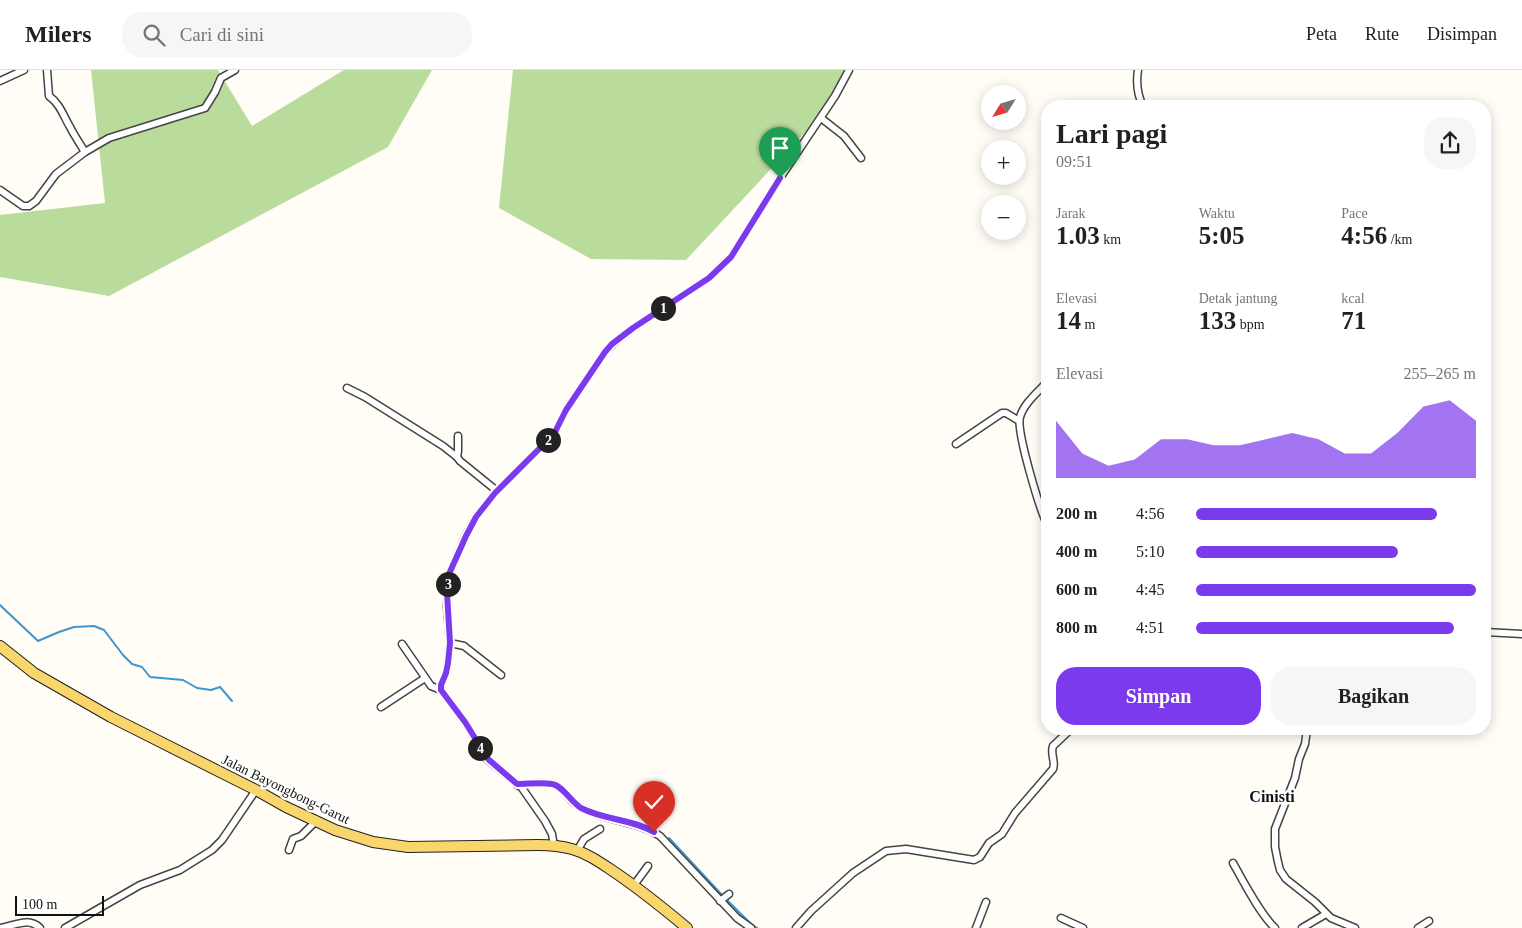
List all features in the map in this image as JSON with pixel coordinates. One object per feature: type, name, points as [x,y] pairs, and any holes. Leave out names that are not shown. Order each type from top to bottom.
[{"type":"main road","name":"Jalan Bayongbong-Garut","points":[[0,646],[34,673],[111,717],[341,832],[373,842],[408,847],[554,846],[577,851],[592,858],[634,885],[687,928]]},
{"type":"street","points":[[0,81],[24,70]]},
{"type":"street","points":[[47,70],[49,96],[56,101],[63,111],[68,124],[85,152]]},
{"type":"street","points":[[0,190],[23,206],[29,206],[36,201],[53,177],[85,152],[113,136],[201,110],[207,106],[221,78],[234,70]]},
{"type":"street","points":[[441,690],[448,663],[450,643],[447,593],[449,574],[476,517],[497,491],[554,434],[566,410],[612,344],[709,278],[731,257],[780,178],[821,118],[849,70]]},
{"type":"street","points":[[1138,70],[1137,88],[1140,100]]},
{"type":"street","points":[[821,118],[844,136],[861,158]]},
{"type":"street","points":[[347,388],[365,397],[457,456],[464,466],[497,491]]},
{"type":"street","points":[[1041,389],[1026,405],[1019,421],[1030,474],[1041,509]]},
{"type":"street","points":[[956,444],[1002,413],[1006,413],[1019,421]]},
{"type":"street","points":[[457,456],[458,436]]},
{"type":"street","points":[[1491,632],[1522,634]]},
{"type":"street","points":[[450,643],[464,646],[501,675]]},
{"type":"street","points":[[402,644],[433,688],[441,690],[465,722],[488,759],[520,786],[529,797],[546,821],[552,834],[554,846]]},
{"type":"street","points":[[381,707],[425,678]]},
{"type":"street","points":[[796,928],[811,911],[854,873],[886,851],[906,849],[977,859],[990,842],[1002,834],[1015,813],[1052,769],[1054,766],[1053,746],[1065,735]]},
{"type":"street","points":[[1306,735],[1295,778],[1275,828],[1275,847],[1280,870],[1286,879],[1326,914],[1336,921],[1355,928]]},
{"type":"street","points":[[520,786],[553,784],[583,809],[597,815],[645,827],[654,832],[725,898],[737,918],[751,928]]},
{"type":"street","points":[[65,928],[140,885],[180,870],[212,850],[222,840],[256,790]]},
{"type":"street","points":[[289,850],[293,839],[301,836],[316,821]]},
{"type":"street","points":[[577,851],[583,840],[600,829]]},
{"type":"street","points":[[1233,863],[1275,928]]},
{"type":"street","points":[[634,885],[648,866]]},
{"type":"street","points":[[976,928],[986,902]]},
{"type":"street","points":[[1302,928],[1326,914]]},
{"type":"street","points":[[1061,918],[1083,928]]},
{"type":"street","points":[[1418,928],[1429,921]]},
{"type":"street","points":[[1,928],[33,922],[40,928]]},
{"type":"green space","points":[[91,70],[218,70],[252,126],[344,70],[432,70],[388,147],[109,296],[0,277],[0,215],[105,203]]},
{"type":"green space","points":[[513,70],[851,70],[811,126],[686,260],[591,259],[499,208]]},
{"type":"waterway","points":[[0,605],[38,641],[74,627],[94,626],[104,630],[123,655],[132,664],[142,667],[150,677],[183,680],[197,688],[211,690],[220,687],[232,701]]},
{"type":"waterway","points":[[669,838],[723,896]]},
{"type":"waterway","points":[[726,899],[757,928]]},
{"type":"district","name":"Cinisti","points":[[1272,796]]},
{"type":"route","points":[[654,832],[645,827],[597,815],[583,809],[574,803],[558,785],[517,784],[488,759],[465,722],[443,695],[440,688],[446,673],[450,643],[447,606],[449,574],[476,517],[495,493],[554,434],[566,410],[605,352],[612,344],[633,328],[717,271],[731,257],[780,178]]}]
